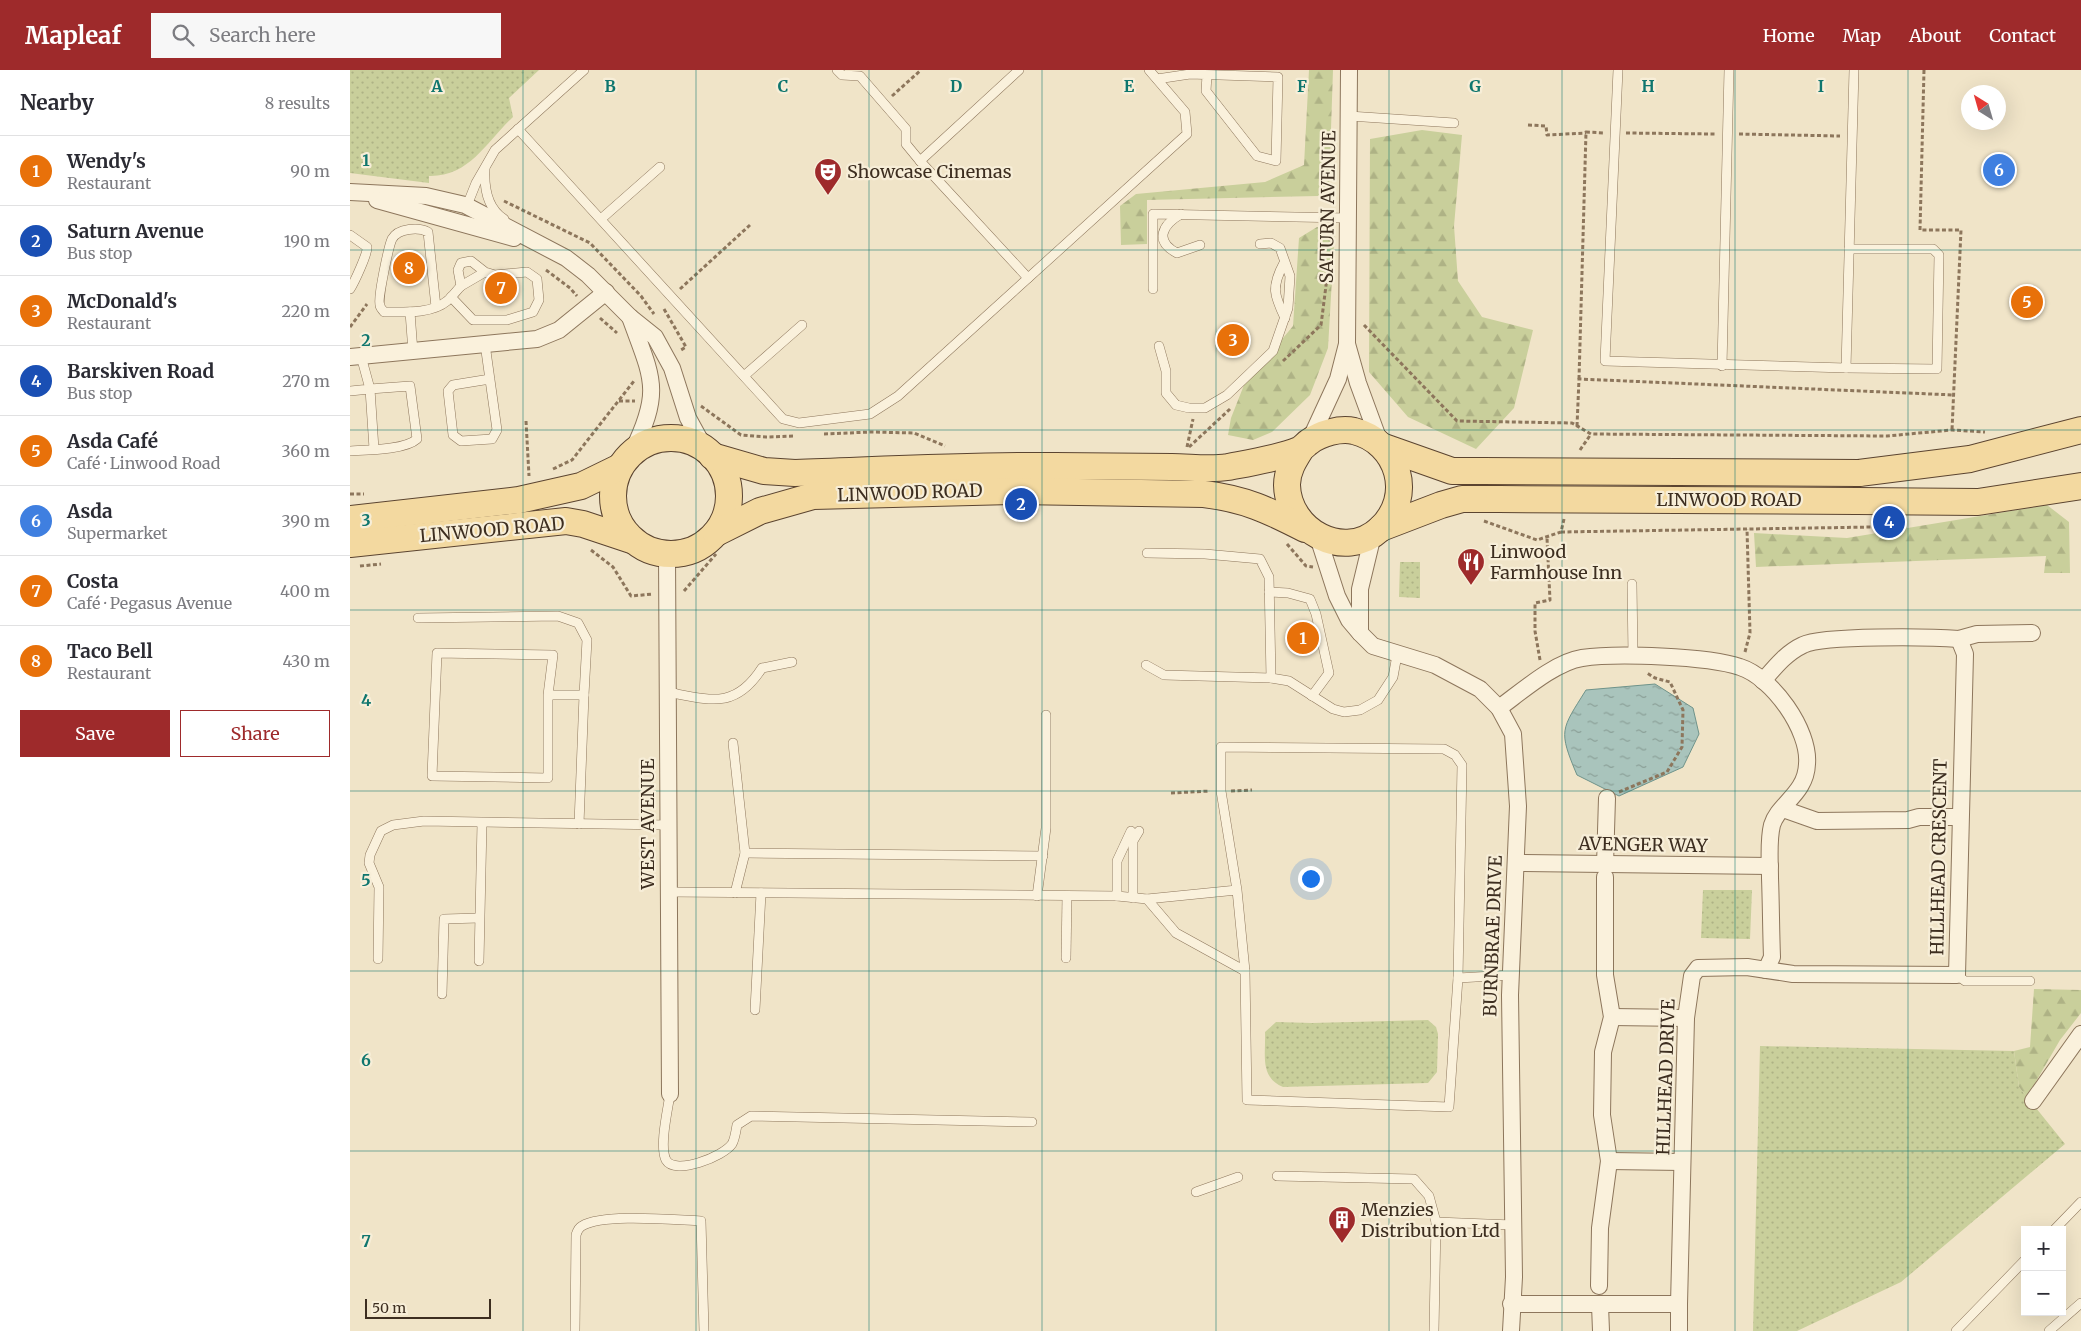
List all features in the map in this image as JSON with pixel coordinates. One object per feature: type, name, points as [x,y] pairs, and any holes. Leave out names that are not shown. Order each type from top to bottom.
[{"type":"main road","name":"LINWOOD ROAD","points":[[1382,445],[1452,471],[1859,473],[1970,460],[2081,430]]},
{"type":"main road","points":[[1334,431],[1352,431],[1370,436],[1382,445],[1395,462],[1400,479],[1399,497],[1393,514],[1377,532],[1348,543],[1329,541],[1315,535],[1298,520],[1290,503],[1287,484],[1291,465],[1305,446],[1334,431]]},
{"type":"main road","points":[[669,438],[688,441],[709,452],[726,479],[729,498],[716,543],[702,545],[685,553],[667,555],[648,550],[631,540],[619,524],[613,506],[613,486],[626,460],[650,442],[669,438]]},
{"type":"main road","name":"LINWOOD ROAD","points":[[709,452],[764,471],[795,474],[1008,466],[1226,467],[1305,446]]},
{"type":"main road","name":"LINWOOD ROAD","points":[[350,519],[529,498],[581,486],[626,460]]},
{"type":"main road","name":"LINWOOD ROAD","points":[[1377,532],[1440,505],[1462,500],[1978,502],[2081,486]]},
{"type":"main road","name":"LINWOOD ROAD","points":[[716,543],[760,511],[813,496],[1012,491],[1204,494],[1227,497],[1251,503],[1315,535]]},
{"type":"main road","name":"LINWOOD ROAD","points":[[350,544],[566,521],[583,524],[631,540]]},
{"type":"street","name":"SATURN AVENUE","points":[[1305,446],[1338,379],[1347,344],[1349,70]]},
{"type":"street","points":[[350,193],[426,196],[465,205],[566,258],[606,292],[630,317],[646,328],[664,350],[672,368],[688,418],[709,452]]},
{"type":"street","points":[[350,193],[549,248]]},
{"type":"street","points":[[355,356],[526,341],[549,335],[572,321],[606,292]]},
{"type":"street","points":[[626,460],[646,422],[653,393],[647,365],[630,317]]},
{"type":"street","name":"SATURN AVENUE","points":[[1347,344],[1358,383],[1382,445]]},
{"type":"street","points":[[1360,633],[1360,589],[1377,532]]},
{"type":"street","name":"BURNBRAE DRIVE","points":[[1315,535],[1349,620],[1360,633],[1373,646],[1397,655],[1435,665],[1480,689],[1499,708],[1513,734],[1518,806],[1511,975],[1513,1225],[1511,1331]]},
{"type":"street","name":"WEST AVENUE","points":[[667,555],[667,825],[670,1094]]},
{"type":"street","points":[[1763,680],[1782,659],[1804,645],[1830,640],[1959,639],[1977,634],[2032,633]]},
{"type":"street","name":"HILLHEAD CRESCENT","points":[[1766,970],[1792,974],[1957,975],[1964,654],[1959,639]]},
{"type":"street","points":[[1499,708],[1544,675],[1581,658],[1633,656],[1709,661],[1741,667],[1763,680],[1785,703],[1798,725],[1808,763],[1804,783],[1772,824],[1770,866],[1772,957],[1766,970]]},
{"type":"street","points":[[1599,1286],[1600,1228],[1609,1161],[1602,1115],[1603,1052],[1612,1017],[1605,975],[1607,798]]},
{"type":"street","points":[[1783,809],[1817,821],[1908,820],[1959,816]]},
{"type":"street","name":"AVENGER WAY","points":[[1516,863],[1605,871],[1770,866]]},
{"type":"street","name":"HILLHEAD DRIVE","points":[[1679,1331],[1686,1018],[1692,976],[1698,968],[1746,967],[1766,970]]},
{"type":"street","points":[[1612,1017],[1686,1018]]},
{"type":"street","points":[[2033,1101],[2081,1034]]},
{"type":"street","points":[[1609,1161],[1682,1162]]},
{"type":"street","points":[[1512,1304],[1679,1304]]},
{"type":"street","points":[[1600,1305],[1601,1331]]},
{"type":"lane","points":[[512,238],[468,218],[465,205],[495,150],[584,70]]},
{"type":"lane","points":[[837,70],[842,75],[860,76],[906,129],[906,144],[920,161],[1028,278]]},
{"type":"lane","points":[[920,161],[1020,70]]},
{"type":"lane","points":[[518,129],[782,419],[799,423],[870,414],[898,396],[1187,134],[1185,112],[1149,70]]},
{"type":"lane","points":[[1618,70],[1605,361],[1722,366],[1938,369],[1939,255],[1933,249],[1849,249]]},
{"type":"lane","points":[[1722,366],[1729,70]]},
{"type":"lane","points":[[1846,368],[1854,70]]},
{"type":"lane","points":[[1157,79],[1190,74],[1278,76],[1276,161],[1257,156],[1206,90],[1207,75]]},
{"type":"lane","points":[[1349,116],[1454,123]]},
{"type":"lane","points":[[485,166],[486,194],[496,214],[549,248]]},
{"type":"lane","points":[[601,219],[660,167]]},
{"type":"lane","points":[[1152,290],[1153,214],[1347,218]]},
{"type":"lane","points":[[1181,214],[1171,220],[1164,230],[1163,240],[1167,248],[1176,253],[1200,245]]},
{"type":"lane","points":[[436,307],[428,232],[423,229],[402,231],[392,238],[380,291],[379,305],[384,312],[410,312],[436,307],[446,302],[461,286],[485,272]]},
{"type":"lane","points":[[350,235],[367,247],[368,253],[357,270],[350,289]]},
{"type":"lane","points":[[1159,346],[1166,371],[1166,393],[1176,405],[1194,408],[1205,408],[1227,396],[1273,351],[1285,318],[1290,276],[1280,248],[1271,243],[1260,244]]},
{"type":"lane","points":[[451,297],[473,320],[507,320],[533,312],[539,300],[537,279],[527,272],[495,275],[485,272],[470,261],[461,263],[458,270],[461,286]]},
{"type":"lane","points":[[1284,263],[1275,280],[1275,297],[1285,318]]},
{"type":"lane","points":[[410,312],[413,352]]},
{"type":"lane","points":[[744,376],[802,325]]},
{"type":"lane","points":[[485,344],[490,379],[497,430],[492,439],[460,441],[453,435],[448,392],[453,384],[490,379]]},
{"type":"lane","points":[[355,356],[370,389],[374,449]]},
{"type":"lane","points":[[350,391],[410,386],[417,439],[412,444],[350,451]]},
{"type":"lane","points":[[1147,553],[1205,554],[1260,559],[1269,577],[1271,678]]},
{"type":"lane","points":[[1632,584],[1633,656]]},
{"type":"lane","points":[[1269,592],[1302,596],[1310,600],[1313,607],[1329,673],[1312,696]]},
{"type":"lane","points":[[418,618],[558,616],[578,623],[587,640],[579,824]]},
{"type":"lane","points":[[438,653],[553,655],[548,695],[548,778],[432,776],[438,653]]},
{"type":"lane","points":[[1146,665],[1164,675],[1271,678],[1289,681],[1333,709],[1344,712],[1360,710],[1378,700],[1393,677],[1397,655]]},
{"type":"lane","points":[[667,692],[702,699],[726,700],[751,686],[762,668],[792,662]]},
{"type":"lane","points":[[548,695],[584,695]]},
{"type":"lane","points":[[1037,896],[1046,828],[1046,715]]},
{"type":"lane","points":[[733,743],[745,853],[735,893]]},
{"type":"lane","points":[[1221,747],[1444,749],[1455,755],[1462,765],[1458,978],[1449,1107],[1247,1100],[1245,971],[1237,890],[1221,791],[1221,747]]},
{"type":"lane","points":[[378,959],[379,887],[369,864],[370,855],[381,831],[393,824],[424,821],[667,825]]},
{"type":"lane","points":[[479,962],[482,823]]},
{"type":"lane","points":[[1117,896],[1117,861],[1135,831],[1133,841],[1133,898]]},
{"type":"lane","points":[[745,853],[1043,856]]},
{"type":"lane","points":[[668,892],[1117,896],[1146,899],[1237,890]]},
{"type":"lane","points":[[755,1010],[761,893]]},
{"type":"lane","points":[[1066,896],[1066,958]]},
{"type":"lane","points":[[1146,899],[1176,933],[1245,971]]},
{"type":"lane","points":[[442,994],[444,919],[480,918]]},
{"type":"lane","points":[[1458,978],[1511,975]]},
{"type":"lane","points":[[1957,975],[1965,981],[2030,981]]},
{"type":"lane","points":[[670,1094],[664,1141],[665,1159],[670,1164],[679,1166],[706,1161],[718,1155],[732,1143],[737,1125],[750,1116],[1032,1122]]},
{"type":"lane","points":[[1277,1176],[1414,1179],[1429,1196],[1436,1222],[1434,1331]]},
{"type":"lane","points":[[1196,1192],[1238,1177]]},
{"type":"lane","points":[[2058,1226],[2081,1202]]},
{"type":"lane","points":[[574,1331],[576,1235],[582,1226],[619,1219],[701,1221],[704,1331]]},
{"type":"lane","points":[[1436,1222],[1513,1225]]},
{"type":"lane","points":[[1956,1331],[2021,1264]]},
{"type":"lane","points":[[2050,1331],[2081,1303]]},
{"type":"path","points":[[884,103],[921,70]]},
{"type":"path","points":[[1528,125],[1546,126],[1547,135],[1615,133],[1851,136]]},
{"type":"path","points":[[1577,426],[1586,133]]},
{"type":"path","points":[[681,350],[686,346],[662,305],[750,225]]},
{"type":"path","points":[[545,474],[572,460],[637,378]]},
{"type":"path","points":[[1579,380],[1954,395]]},
{"type":"path","points":[[1184,467],[1194,408]]},
{"type":"path","points":[[526,421],[529,476]]},
{"type":"path","points":[[1576,454],[1591,434]]},
{"type":"path","points":[[519,478],[537,475]]},
{"type":"path","points":[[350,494],[369,494]]},
{"type":"path","points":[[1561,532],[1567,499]]},
{"type":"path","points":[[1482,520],[1536,540],[1561,532],[1873,527],[1911,523]]},
{"type":"path","points":[[1741,667],[1750,633],[1747,529]]},
{"type":"path","points":[[1544,675],[1536,631],[1535,603],[1550,600],[1547,538]]},
{"type":"path","points":[[1283,540],[1306,566],[1328,568]]},
{"type":"path","points":[[584,544],[613,567],[631,596],[684,591],[716,543]]},
{"type":"path","points":[[350,566],[370,566],[388,562]]},
{"type":"path","points":[[1607,798],[1667,772],[1682,747],[1683,710],[1670,682],[1655,678],[1642,670],[1652,669]]},
{"type":"green space","points":[[350,70],[539,70],[509,98],[513,117],[477,156],[456,171],[443,175],[429,176],[429,183],[350,173]]},
{"type":"green space","points":[[1309,70],[1333,70],[1329,188],[1318,196],[1147,200],[1147,244],[1121,245],[1120,206],[1136,194],[1265,182],[1304,165]]},
{"type":"green space","points":[[1422,130],[1462,135],[1454,226],[1458,281],[1482,317],[1533,330],[1514,408],[1476,449],[1408,417],[1369,372],[1370,139]]},
{"type":"green space","points":[[1317,227],[1335,227],[1328,348],[1310,395],[1272,432],[1253,440],[1228,435],[1231,418],[1244,385],[1293,326],[1299,238]]},
{"type":"green space","points":[[2047,505],[2069,522],[2070,573],[2044,573],[2046,556],[1756,567],[1754,533],[1847,538]]},
{"type":"green space","points":[[1400,562],[1420,562],[1420,598],[1399,597]]},
{"type":"green space","points":[[1703,890],[1752,890],[1750,939],[1701,938]]},
{"type":"green space","points":[[2034,989],[2081,990],[2081,1013],[2060,1040],[2027,1097],[2019,1087],[2014,1051],[2030,1047]]},
{"type":"green space","points":[[1428,1020],[1436,1027],[1438,1034],[1437,1072],[1428,1083],[1283,1087],[1275,1083],[1267,1071],[1265,1064],[1265,1032],[1276,1022]]},
{"type":"green space","points":[[1760,1046],[2014,1051],[2019,1087],[2065,1144],[1901,1282],[1797,1331],[1753,1331]]},
{"type":"water","points":[[1655,684],[1693,708],[1699,734],[1683,767],[1619,796],[1577,775],[1567,748],[1565,731],[1571,714],[1586,690]]},
{"type":"place","name":"Asda","points":[[1999,170]]},
{"type":"place","name":"Showcase Cinemas","points":[[828,196]]},
{"type":"place","name":"Taco Bell","points":[[409,268]]},
{"type":"place","name":"Costa","points":[[501,288]]},
{"type":"place","name":"Asda Café","points":[[2027,302]]},
{"type":"place","name":"McDonald's","points":[[1233,340]]},
{"type":"place","name":"Saturn Avenue","points":[[1021,504]]},
{"type":"place","name":"Barskiven Road","points":[[1889,522]]},
{"type":"place","name":"Linwood Farmhouse Inn","points":[[1471,586]]},
{"type":"place","name":"Wendy's","points":[[1303,638]]},
{"type":"place","name":"Menzies Distribution Ltd","points":[[1342,1244]]}]
